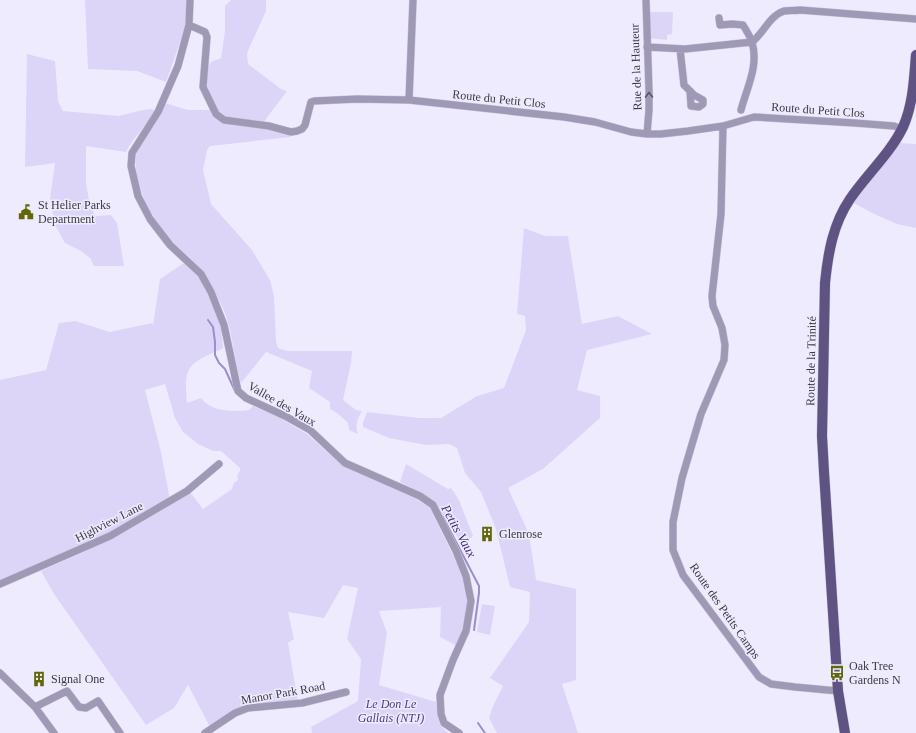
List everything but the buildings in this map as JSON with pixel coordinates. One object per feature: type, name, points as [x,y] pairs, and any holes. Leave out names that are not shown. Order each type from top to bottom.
[{"type":"main road","name":"Route de la Trinité","points":[[845,733],[838,691],[822,436],[825,283],[827,258],[831,241],[844,209],[895,141],[902,129],[908,113],[915,80],[916,55]]},
{"type":"street","name":"Vallee des Vaux","points":[[190,0],[189,25],[178,66],[158,112],[132,152],[131,166],[138,196],[150,219],[170,245],[201,274],[211,292],[224,325],[238,391],[246,398],[285,416],[310,430],[345,463],[420,496],[432,505],[456,551],[466,576],[471,601],[466,631],[440,695],[441,714],[444,723],[459,733]]},
{"type":"street","points":[[409,100],[413,0]]},
{"type":"street","name":"Rue de la Hauteur","points":[[646,0],[649,110],[647,134]]},
{"type":"street","points":[[647,47],[680,49],[752,42],[758,37],[771,19],[784,11],[800,10],[916,19]]},
{"type":"street","points":[[719,18],[720,26],[732,24],[743,25],[752,42],[754,61],[752,74],[741,110]]},
{"type":"street","name":"Route du Petit Clos","points":[[189,25],[205,32],[207,37],[203,87],[216,114],[224,120],[269,126],[291,132],[302,129],[305,125],[311,102],[357,99],[409,100],[564,117],[595,122],[631,132],[647,134],[662,134],[723,126],[754,117],[894,126],[902,129]]},
{"type":"street","points":[[680,49],[684,85],[690,91]]},
{"type":"street","name":"Route des Petits Camps","points":[[723,126],[721,214],[712,296],[722,328],[725,345],[724,360],[700,414],[682,478],[672,522],[673,550],[683,575],[759,677],[771,684],[795,688],[838,691]]},
{"type":"street","name":"Highview Lane","points":[[0,584],[110,536],[187,491],[219,464]]},
{"type":"street","points":[[0,673],[3,679],[35,707],[54,733]]},
{"type":"street","points":[[35,707],[67,691],[79,707],[86,708],[98,701],[120,733]]},
{"type":"street","name":"Manor Park Road","points":[[205,733],[236,713],[248,708],[302,703],[346,692]]},
{"type":"green space","points":[[85,0],[186,0],[186,25],[166,82],[137,71],[88,69]]},
{"type":"green space","points":[[231,0],[266,0],[266,11],[247,53],[248,64],[281,89],[287,91],[263,123],[224,118],[218,113],[205,86],[206,71],[211,62],[221,58],[225,31],[225,6]]},
{"type":"green space","points":[[648,12],[673,12],[672,34],[667,35],[667,40],[649,38]]},
{"type":"green space","points":[[27,54],[55,61],[58,101],[63,111],[119,116],[150,109],[155,110],[132,141],[126,152],[86,146],[86,182],[89,201],[95,216],[111,215],[117,223],[124,266],[94,266],[90,258],[81,251],[65,243],[55,225],[50,199],[55,163],[25,167]]},
{"type":"green space","points":[[165,103],[188,110],[210,110],[213,116],[223,124],[267,129],[289,134],[291,137],[210,146],[207,150],[203,170],[211,204],[252,250],[270,280],[274,296],[276,341],[278,348],[287,351],[352,351],[343,400],[356,410],[362,411],[357,422],[358,434],[349,430],[348,423],[330,409],[330,402],[309,388],[312,371],[266,352],[241,383],[228,323],[221,304],[201,269],[171,240],[157,222],[140,190],[136,167],[138,147],[155,125]]},
{"type":"green space","points":[[899,143],[916,144],[916,228],[897,224],[852,202]]},
{"type":"green space","points":[[524,228],[545,236],[568,236],[582,324],[618,316],[652,334],[587,350],[577,390],[600,396],[600,418],[543,469],[508,488],[529,534],[536,580],[576,589],[576,680],[562,684],[578,733],[497,733],[489,718],[503,686],[490,678],[529,622],[530,592],[510,587],[496,529],[481,492],[465,473],[457,448],[449,444],[426,445],[389,438],[363,427],[367,412],[419,418],[441,418],[477,396],[504,388],[526,330],[525,316],[517,314]]},
{"type":"green space","name":"Le Don Le Gallais (NTJ)","points":[[184,263],[200,279],[214,307],[221,327],[223,348],[191,366],[186,380],[187,403],[201,398],[210,406],[223,410],[249,410],[253,406],[273,414],[307,434],[343,466],[417,499],[430,508],[463,576],[467,602],[463,630],[457,646],[440,637],[441,607],[379,611],[387,633],[379,685],[436,702],[440,723],[448,733],[312,733],[311,727],[358,701],[361,659],[347,639],[358,588],[343,585],[324,618],[288,612],[294,639],[288,643],[298,702],[249,706],[210,727],[188,685],[174,708],[146,725],[54,594],[41,571],[82,553],[113,537],[190,492],[203,509],[232,489],[234,483],[238,480],[237,475],[240,468],[221,451],[213,451],[198,444],[183,432],[175,418],[165,384],[145,390],[161,452],[170,500],[112,533],[0,582],[0,380],[46,370],[59,323],[75,321],[110,332],[152,323],[153,325],[160,279]]},
{"type":"green space","points":[[406,464],[448,489],[451,488],[459,500],[473,536],[463,545],[436,505],[422,493],[400,482]]},
{"type":"green space","points":[[482,604],[495,606],[490,635],[477,632]]},
{"type":"waterway","name":"Petits Vaux","points":[[208,320],[213,327],[215,355],[219,363],[225,369],[235,391]]},
{"type":"waterway","name":"Petits Vaux","points":[[443,517],[479,586],[474,630]]},
{"type":"waterway","name":"Petits Vaux","points":[[478,723],[485,733]]},
{"type":"place","name":"St Helier Parks Department","points":[[26,212]]},
{"type":"place","name":"Glenrose","points":[[487,534]]},
{"type":"place","name":"Oak Tree Gardens N","points":[[837,673]]},
{"type":"place","name":"Signal One","points":[[39,679]]}]
